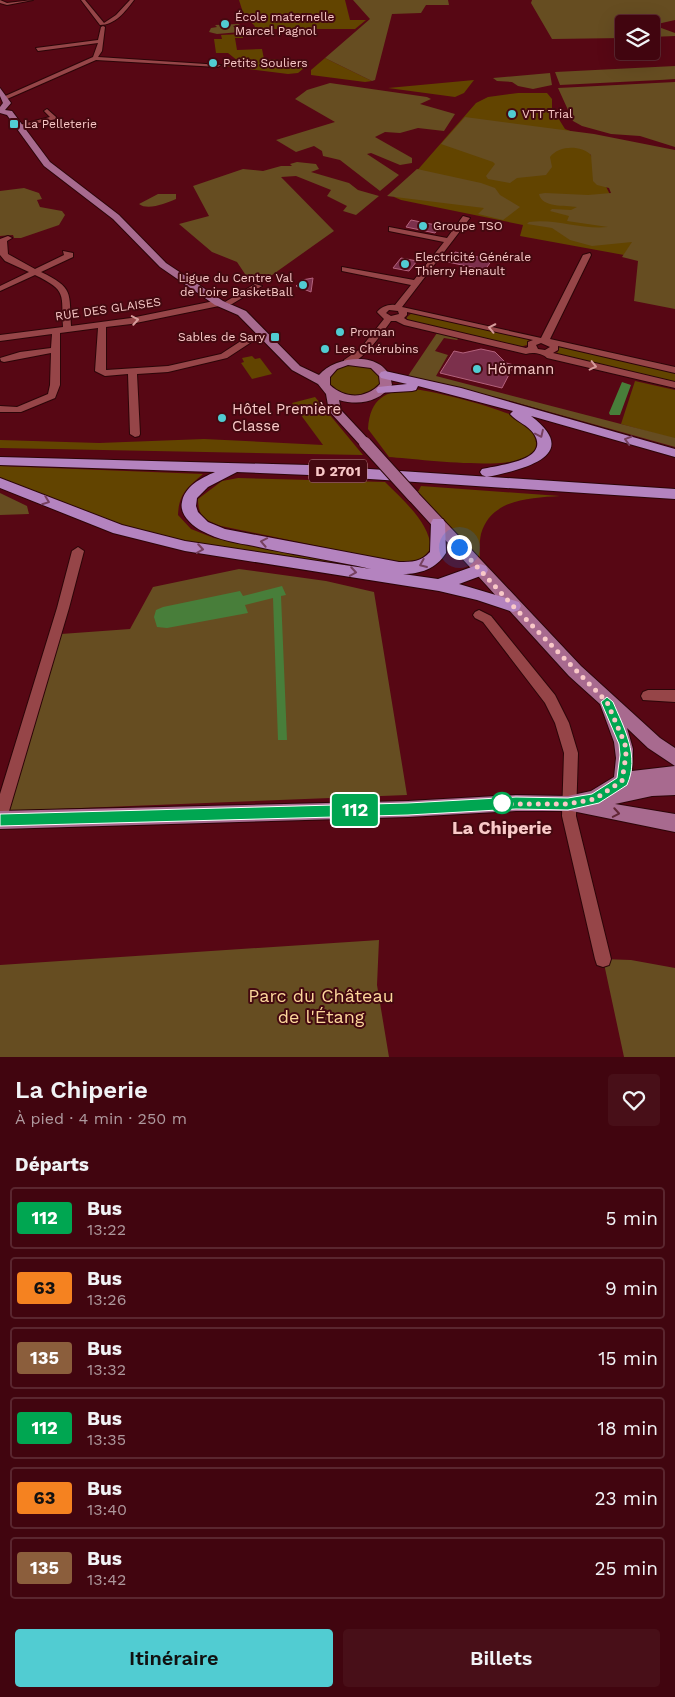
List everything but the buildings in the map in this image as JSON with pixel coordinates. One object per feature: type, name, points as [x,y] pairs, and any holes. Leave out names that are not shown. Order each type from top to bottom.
[{"type":"highway","points":[[386,375],[457,391],[675,453]]},
{"type":"highway","points":[[382,390],[417,387],[455,394],[509,410],[523,416],[539,429],[544,443],[536,458],[516,466],[487,472]]},
{"type":"highway","name":"D 2701","points":[[0,452],[301,460],[675,485]]},
{"type":"highway","name":"D 2701","points":[[0,461],[400,474],[675,494]]},
{"type":"highway","points":[[242,468],[215,475],[195,489],[188,504],[191,514],[199,523],[228,535],[403,568],[416,567],[433,559],[438,553],[438,523]]},
{"type":"highway","points":[[0,483],[118,529],[185,546],[439,585],[479,594],[513,606]]},
{"type":"highway","points":[[439,585],[480,570]]},
{"type":"main road","points":[[0,90],[6,104],[0,111],[8,113],[49,166],[116,217],[163,265],[236,309],[262,331],[296,368],[323,382],[332,393],[352,399],[370,397],[382,390],[386,385],[386,375],[375,366],[367,364],[347,362],[328,370],[296,368]]},
{"type":"main road","points":[[323,382],[328,370]]},
{"type":"main road","points":[[332,393],[333,407],[340,416],[513,606],[607,702],[654,743],[675,758]]},
{"type":"main road","points":[[340,416],[342,407],[352,399]]},
{"type":"main road","points":[[607,702],[625,744],[626,755],[622,781]]},
{"type":"main road","points":[[595,799],[622,781],[675,774]]},
{"type":"main road","points":[[568,804],[652,788],[675,787]]},
{"type":"main road","points":[[0,819],[408,809],[516,803],[568,804],[675,823]]},
{"type":"street","points":[[0,1],[7,4],[30,0]]},
{"type":"street","points":[[83,0],[104,25]]},
{"type":"street","points":[[95,58],[99,51],[104,25],[118,16],[132,0]]},
{"type":"street","points":[[38,49],[100,41]]},
{"type":"street","points":[[5,98],[95,58],[218,65]]},
{"type":"street","points":[[47,111],[61,122]]},
{"type":"street","points":[[18,126],[55,117]]},
{"type":"street","points":[[347,362],[363,351],[396,313],[466,218]]},
{"type":"street","points":[[392,230],[449,241]]},
{"type":"street","points":[[8,238],[3,240],[4,255],[58,283],[64,290],[67,328]]},
{"type":"street","points":[[0,289],[70,255],[66,253]]},
{"type":"street","points":[[396,313],[537,338],[542,343],[554,351],[547,353],[538,352],[542,343],[546,335],[587,255]]},
{"type":"street","points":[[345,269],[416,284]]},
{"type":"street","name":"RUE DES GLAISES","points":[[0,338],[102,324],[222,302],[258,286]]},
{"type":"street","points":[[396,313],[404,322],[526,351],[542,343],[558,343],[675,370]]},
{"type":"street","points":[[102,324],[100,371],[105,373],[168,369],[224,356],[262,331]]},
{"type":"street","points":[[0,409],[18,410],[52,396],[55,385],[56,330]]},
{"type":"street","points":[[4,359],[57,350]]},
{"type":"street","points":[[363,351],[367,364]]},
{"type":"street","points":[[547,353],[550,356],[675,385]]},
{"type":"street","points":[[132,371],[135,434]]},
{"type":"street","points":[[0,819],[66,600],[78,551]]},
{"type":"street","points":[[479,615],[487,619],[544,692],[562,722],[571,753],[569,816],[603,959]]},
{"type":"street","points":[[648,696],[675,696]]},
{"type":"shaded area","points":[[239,0],[345,0],[350,20],[366,20],[355,29],[256,29],[244,16]]},
{"type":"shaded area","points":[[242,34],[243,38],[235,38],[237,50],[262,49],[264,59],[302,61],[302,63],[309,64],[298,73],[288,74],[225,66],[238,61],[228,53],[216,53],[214,39],[222,39],[221,35]]},
{"type":"shaded area","points":[[325,58],[372,81],[365,82],[311,75],[311,70]]},
{"type":"shaded area","points":[[474,80],[464,93],[455,97],[388,88]]},
{"type":"shaded area","points":[[518,93],[547,93],[552,99],[552,108],[565,129],[581,135],[633,242],[624,255],[520,236],[523,225],[394,197],[476,103],[488,97]]},
{"type":"shaded area","points":[[412,313],[523,337],[529,340],[527,345],[520,347],[407,322],[407,317]]},
{"type":"shaded area","points":[[558,344],[675,372],[675,384],[552,355],[558,352]]},
{"type":"shaded area","points":[[252,356],[255,359],[260,358],[272,374],[252,379],[241,363],[244,362],[242,358]]},
{"type":"shaded area","points":[[354,365],[370,368],[380,375],[381,385],[369,393],[354,396],[340,393],[334,389],[329,383],[331,374],[341,367]]},
{"type":"shaded area","points":[[635,381],[675,390],[675,439],[621,424]]},
{"type":"shaded area","points":[[622,382],[631,385],[620,415],[610,415],[609,413]]},
{"type":"shaded area","points":[[414,389],[465,400],[518,418],[526,423],[532,431],[536,440],[536,448],[529,456],[502,463],[462,463],[389,457],[368,429],[369,418],[376,403],[387,394]]},
{"type":"shaded area","points":[[315,397],[363,455],[0,448],[0,440],[99,443],[204,439],[323,445],[292,403]]},
{"type":"shaded area","points":[[0,466],[203,474],[185,491],[180,501],[178,515],[191,529],[214,538],[423,579],[193,545],[145,533],[0,479]]},
{"type":"shaded area","points":[[238,478],[385,482],[420,520],[426,529],[431,548],[418,561],[391,561],[221,526],[204,517],[199,510],[198,499],[222,481]]},
{"type":"shaded area","points":[[421,486],[560,496],[524,500],[502,507],[493,514],[486,522],[481,534],[480,561],[418,492]]},
{"type":"shaded area","points":[[282,586],[286,595],[281,596],[287,740],[278,740],[273,598],[245,605],[248,613],[167,628],[157,627],[154,617],[156,610],[163,607],[240,591],[243,596]]},
{"type":"green space","points":[[353,0],[448,0],[449,5],[426,5],[421,13],[392,14],[375,80],[372,81],[325,58],[370,19]]},
{"type":"green space","points":[[532,0],[675,0],[675,20],[660,23],[660,15],[615,15],[615,38],[552,39],[531,3]]},
{"type":"green space","points":[[215,25],[240,25],[233,26],[240,32],[217,34],[209,32],[211,28],[217,27]]},
{"type":"green space","points":[[660,28],[675,33],[675,36],[660,37]]},
{"type":"green space","points":[[675,66],[675,79],[560,85],[555,72]]},
{"type":"green space","points":[[550,73],[552,85],[533,89],[518,86],[512,82],[497,81],[493,78]]},
{"type":"green space","points":[[675,82],[675,147],[640,136],[611,134],[582,126],[573,121],[558,88]]},
{"type":"green space","points":[[330,83],[427,97],[431,99],[420,104],[455,114],[444,131],[418,128],[400,133],[385,132],[375,137],[412,158],[412,163],[400,165],[371,153],[367,154],[399,175],[380,191],[340,160],[323,156],[322,151],[314,146],[296,152],[276,140],[335,122],[295,99],[307,90]]},
{"type":"green space","points":[[465,117],[594,134],[675,150],[675,309],[634,301],[638,261],[622,257],[632,242],[592,246],[570,240],[552,228],[527,224],[539,221],[588,227],[608,227],[567,221],[569,216],[550,211],[552,209],[571,210],[577,207],[549,204],[539,194],[588,195],[611,193],[609,188],[597,185],[593,181],[591,155],[582,149],[564,148],[550,157],[552,167],[546,175],[517,178],[510,183],[488,179],[486,176],[495,164],[493,162],[441,144]]},
{"type":"green space","points":[[297,162],[316,164],[319,169],[311,172],[349,183],[358,190],[379,196],[356,215],[343,211],[347,206],[327,196],[331,190],[296,176],[281,177],[334,231],[265,280],[251,283],[237,262],[212,252],[179,224],[209,216],[193,186],[243,169],[263,171],[281,166],[292,166],[290,164]]},
{"type":"green space","points":[[417,169],[481,183],[495,188],[500,195],[520,207],[503,220],[478,214],[484,208],[387,196]]},
{"type":"green space","points":[[24,188],[39,193],[42,199],[37,200],[40,207],[62,211],[65,215],[59,225],[21,238],[14,238],[13,235],[0,236],[0,191]]},
{"type":"green space","points":[[158,194],[176,194],[176,199],[152,207],[139,204]]},
{"type":"green space","points":[[437,333],[459,338],[457,340],[444,338],[435,351],[448,355],[436,376],[675,438],[675,447],[500,398],[408,376]]},
{"type":"green space","points":[[0,493],[27,506],[29,514],[0,515]]},
{"type":"green space","points":[[239,569],[326,581],[374,592],[407,795],[6,811],[61,634],[130,629],[153,587]]},
{"type":"green space","name":"Parc du Château de l'Étang","points":[[379,940],[377,985],[389,1057],[0,1057],[0,965]]},
{"type":"green space","points":[[603,959],[631,960],[675,968],[675,1057],[624,1057]]},
{"type":"bus line","name":"112","points":[[0,820],[408,809],[516,803],[568,804],[595,799],[622,781],[626,755],[625,744],[607,702]]},
{"type":"place","name":"École maternelle Marcel Pagnol","points":[[225,24]]},
{"type":"place","name":"Petits Souliers","points":[[213,63]]},
{"type":"place","name":"VTT Trial","points":[[512,114]]},
{"type":"place","name":"La Pelleterie","points":[[14,124]]},
{"type":"place","name":"Groupe TSO","points":[[423,226]]},
{"type":"place","name":"Electricité Générale Thierry Henault","points":[[405,264]]},
{"type":"place","name":"Ligue du Centre Val de Loire BasketBall","points":[[303,285]]},
{"type":"place","name":"Proman","points":[[340,332]]},
{"type":"place","name":"Sables de Sary","points":[[275,337]]},
{"type":"place","name":"Les Chérubins","points":[[325,349]]},
{"type":"place","name":"Hörmann","points":[[477,369]]},
{"type":"place","name":"Hôtel Première Classe","points":[[222,418]]},
{"type":"place","name":"La Chiperie","points":[[502,803]]},
{"type":"route","points":[[459,547],[575,671],[607,702],[625,744],[626,755],[622,781],[595,799],[568,804],[498,804],[502,803]]}]
